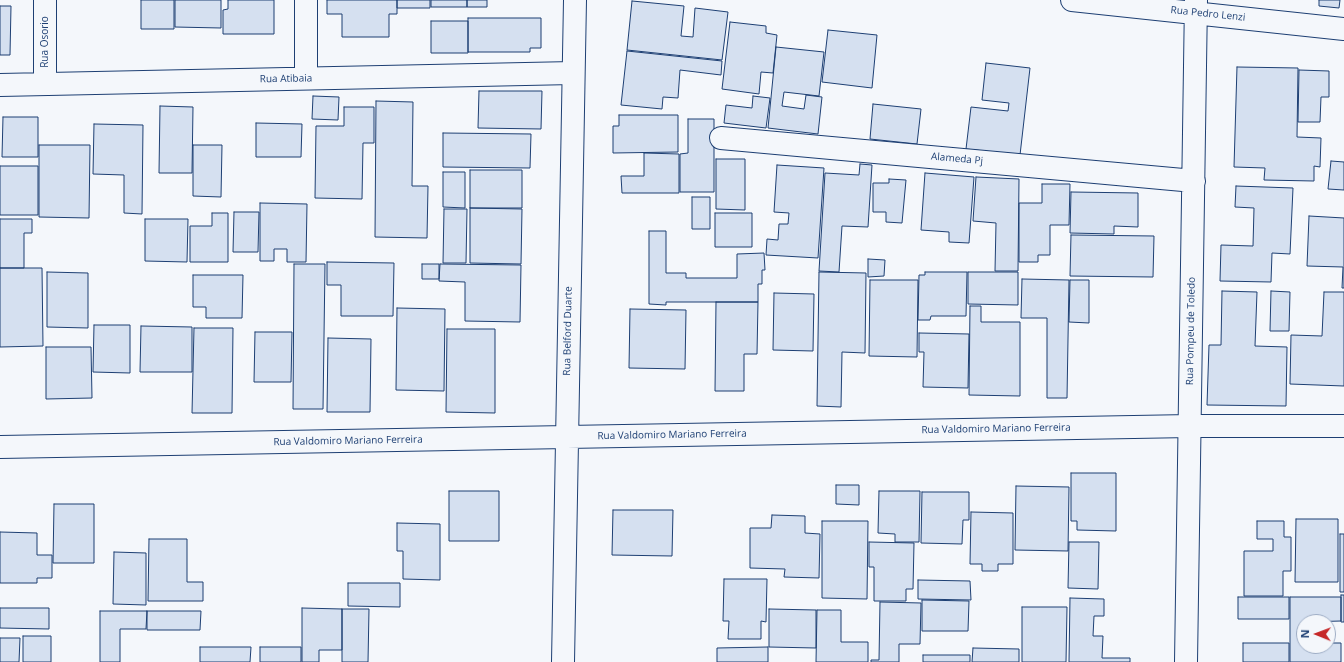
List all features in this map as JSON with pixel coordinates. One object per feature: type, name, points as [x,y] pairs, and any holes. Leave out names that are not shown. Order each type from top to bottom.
[{"type":"street","name":"Rua Osorio","points":[[44,84],[45,0]]},
{"type":"street","points":[[306,0],[306,78]]},
{"type":"street","name":"Rua Belford Duarte","points":[[563,662],[575,0]]},
{"type":"street","name":"Rua Pedro Lenzi","points":[[1072,0],[1196,6],[1344,29]]},
{"type":"street","name":"Rua Pompeu de Toledo","points":[[1186,662],[1196,6]]},
{"type":"street","name":"Rua Atibaia","points":[[0,85],[573,73]]},
{"type":"street","name":"Alameda Pj","points":[[720,138],[1194,181]]},
{"type":"street","name":"Rua Valdomiro Mariano Ferreira","points":[[0,447],[1190,426],[1344,426]]},
{"type":"building","points":[[141,0],[174,0],[174,29],[141,29]]},
{"type":"building","points":[[175,0],[221,0],[221,28],[175,27]]},
{"type":"building","points":[[228,0],[274,0],[274,34],[223,34],[223,10],[228,9]]},
{"type":"building","points":[[327,0],[397,0],[397,14],[389,14],[389,37],[342,37],[342,14],[327,14]]},
{"type":"building","points":[[397,0],[430,0],[430,8],[397,8]]},
{"type":"building","points":[[431,0],[467,0],[467,7],[431,7]]},
{"type":"building","points":[[467,0],[487,0],[487,7],[467,7]]},
{"type":"building","points":[[1319,0],[1340,0],[1339,8],[1319,6]]},
{"type":"building","points":[[632,1],[684,6],[681,36],[693,37],[695,8],[728,12],[722,60],[627,50]]},
{"type":"building","points":[[0,6],[11,6],[10,55],[0,55]]},
{"type":"building","points":[[468,18],[541,18],[541,48],[530,48],[530,52],[468,52]]},
{"type":"building","points":[[431,21],[468,21],[468,53],[431,53]]},
{"type":"building","points":[[730,22],[766,26],[766,33],[777,35],[773,73],[761,72],[759,94],[722,89]]},
{"type":"building","points":[[828,30],[877,35],[872,88],[822,82]]},
{"type":"building","points":[[776,47],[824,52],[819,96],[784,92],[782,106],[804,109],[806,95],[822,97],[818,134],[768,128]]},
{"type":"building","points":[[627,51],[722,61],[721,75],[680,70],[678,98],[663,97],[662,109],[621,105]]},
{"type":"building","points":[[986,63],[1030,68],[1020,155],[966,149],[971,107],[1008,111],[1009,103],[982,100]]},
{"type":"building","points":[[1237,67],[1298,68],[1297,137],[1321,138],[1320,167],[1314,166],[1314,181],[1264,180],[1265,168],[1234,167]]},
{"type":"building","points":[[1299,70],[1329,71],[1329,97],[1321,97],[1320,122],[1298,122]]},
{"type":"building","points":[[479,91],[542,91],[541,129],[478,128]]},
{"type":"building","points":[[313,96],[339,97],[338,120],[312,119]]},
{"type":"building","points":[[753,96],[770,98],[766,128],[724,123],[726,105],[752,108]]},
{"type":"building","points":[[376,101],[413,102],[412,186],[428,186],[427,238],[375,237]]},
{"type":"building","points":[[873,104],[921,109],[917,144],[870,139]]},
{"type":"building","points":[[160,106],[193,107],[192,173],[159,173]]},
{"type":"building","points":[[344,107],[374,107],[374,143],[363,143],[362,199],[315,198],[316,126],[344,126]]},
{"type":"building","points":[[619,115],[678,115],[678,152],[613,153],[613,126],[619,126]]},
{"type":"building","points":[[3,117],[38,117],[38,157],[2,157]]},
{"type":"building","points":[[688,119],[714,119],[714,192],[680,192],[680,154],[688,153]]},
{"type":"building","points":[[256,123],[302,124],[301,157],[256,157]]},
{"type":"building","points":[[94,124],[143,125],[142,214],[124,213],[124,175],[93,174]]},
{"type":"building","points":[[443,133],[531,134],[530,168],[443,167]]},
{"type":"building","points":[[39,145],[90,145],[89,218],[39,217]]},
{"type":"building","points":[[193,145],[222,145],[221,197],[193,196]]},
{"type":"building","points":[[644,153],[679,154],[679,193],[622,193],[621,176],[644,176]]},
{"type":"building","points":[[716,159],[745,159],[745,210],[716,209]]},
{"type":"building","points":[[1331,161],[1344,162],[1344,190],[1328,189]]},
{"type":"building","points":[[860,164],[872,165],[868,227],[842,226],[839,272],[819,271],[825,173],[859,175]]},
{"type":"building","points":[[777,165],[824,168],[818,258],[766,255],[767,239],[778,240],[779,224],[788,224],[789,213],[774,212]]},
{"type":"building","points":[[0,166],[38,166],[38,215],[0,215]]},
{"type":"building","points":[[470,170],[522,170],[522,208],[470,208]]},
{"type":"building","points":[[443,172],[465,172],[465,208],[443,207]]},
{"type":"building","points":[[925,173],[974,177],[969,243],[949,242],[949,232],[921,230]]},
{"type":"building","points":[[976,177],[1019,179],[1018,271],[995,271],[996,223],[973,221]]},
{"type":"building","points":[[889,179],[906,180],[902,223],[886,222],[886,212],[873,212],[873,183],[889,183]]},
{"type":"building","points":[[1042,184],[1070,184],[1069,225],[1050,225],[1050,255],[1038,255],[1038,262],[1019,262],[1019,203],[1042,203]]},
{"type":"building","points":[[1236,186],[1293,188],[1290,254],[1272,253],[1271,282],[1220,281],[1221,245],[1253,246],[1254,208],[1235,207]]},
{"type":"building","points":[[1071,192],[1138,193],[1138,227],[1114,226],[1114,234],[1070,233]]},
{"type":"building","points":[[692,197],[710,197],[710,229],[692,229]]},
{"type":"building","points":[[260,203],[307,204],[306,262],[287,262],[287,249],[274,249],[274,261],[260,261]]},
{"type":"building","points":[[470,208],[522,209],[521,264],[470,263]]},
{"type":"building","points":[[444,209],[467,209],[466,263],[443,263]]},
{"type":"building","points":[[234,212],[259,212],[258,252],[233,252]]},
{"type":"building","points":[[212,213],[228,213],[228,262],[190,262],[190,226],[212,226]]},
{"type":"building","points":[[715,213],[752,213],[752,247],[715,247]]},
{"type":"building","points":[[1309,216],[1344,218],[1344,288],[1342,288],[1343,267],[1307,266]]},
{"type":"building","points":[[0,219],[32,219],[32,233],[24,233],[24,268],[0,268]]},
{"type":"building","points":[[145,219],[188,219],[187,262],[145,261]]},
{"type":"building","points":[[649,231],[666,231],[666,273],[686,273],[686,278],[737,278],[737,254],[764,253],[765,270],[762,270],[762,284],[758,284],[758,302],[666,302],[666,305],[649,304]]},
{"type":"building","points":[[1071,235],[1154,236],[1153,277],[1070,276]]},
{"type":"building","points":[[868,259],[885,260],[884,276],[868,277]]},
{"type":"building","points":[[327,262],[394,263],[393,316],[341,316],[341,285],[327,285]]},
{"type":"building","points":[[294,264],[325,264],[323,409],[293,409]]},
{"type":"building","points":[[422,264],[439,264],[439,279],[422,279]]},
{"type":"building","points":[[440,264],[521,265],[520,322],[465,321],[465,282],[439,281]]},
{"type":"building","points":[[0,268],[42,268],[43,346],[0,347]]},
{"type":"building","points":[[47,272],[88,273],[88,328],[47,327]]},
{"type":"building","points":[[819,272],[866,273],[865,353],[842,352],[841,407],[817,406]]},
{"type":"building","points":[[925,272],[967,272],[966,316],[931,316],[930,320],[918,320],[919,275],[925,275]]},
{"type":"building","points":[[968,272],[1018,272],[1018,305],[968,304]]},
{"type":"building","points":[[193,275],[243,275],[242,318],[206,318],[206,307],[193,307]]},
{"type":"building","points":[[1022,279],[1069,280],[1067,398],[1047,398],[1047,318],[1021,318]]},
{"type":"building","points":[[870,280],[918,280],[917,357],[869,356]]},
{"type":"building","points":[[1070,280],[1089,280],[1089,323],[1069,322]]},
{"type":"building","points":[[1222,291],[1257,292],[1255,346],[1287,347],[1286,406],[1207,405],[1209,345],[1221,345]]},
{"type":"building","points":[[1271,291],[1290,292],[1289,331],[1270,331]]},
{"type":"building","points":[[1324,292],[1344,292],[1344,386],[1290,384],[1291,335],[1322,336]]},
{"type":"building","points":[[774,293],[814,294],[813,351],[773,350]]},
{"type":"building","points":[[716,302],[758,302],[757,354],[744,354],[744,391],[715,391]]},
{"type":"building","points":[[970,306],[981,306],[981,322],[1020,322],[1020,396],[969,395]]},
{"type":"building","points":[[397,308],[445,309],[444,391],[396,390]]},
{"type":"building","points":[[630,309],[686,310],[685,369],[629,368]]},
{"type":"building","points":[[94,325],[130,325],[130,373],[93,372]]},
{"type":"building","points":[[141,326],[192,327],[192,372],[140,372]]},
{"type":"building","points":[[194,328],[233,328],[232,413],[192,413]]},
{"type":"building","points":[[447,329],[495,329],[495,413],[446,412]]},
{"type":"building","points":[[255,332],[292,332],[291,382],[254,382]]},
{"type":"building","points":[[919,333],[969,334],[968,388],[923,387],[924,352],[919,352]]},
{"type":"building","points":[[328,338],[371,339],[370,412],[327,412]]},
{"type":"building","points":[[46,347],[91,347],[92,398],[46,399]]},
{"type":"building","points":[[1071,473],[1116,473],[1116,531],[1077,530],[1077,521],[1071,521]]},
{"type":"building","points":[[836,485],[859,485],[859,505],[836,504]]},
{"type":"building","points":[[1016,486],[1069,487],[1068,551],[1015,550]]},
{"type":"building","points":[[449,491],[499,491],[499,541],[449,541]]},
{"type":"building","points":[[879,491],[920,491],[919,542],[895,542],[895,534],[878,533]]},
{"type":"building","points":[[922,492],[969,492],[969,520],[963,520],[962,544],[921,543]]},
{"type":"building","points":[[54,504],[94,504],[94,563],[53,563]]},
{"type":"building","points":[[613,510],[673,510],[672,556],[612,555]]},
{"type":"building","points":[[971,512],[1013,513],[1013,564],[998,564],[998,571],[982,571],[982,564],[970,564]]},
{"type":"building","points":[[772,515],[805,516],[805,533],[820,534],[819,578],[784,577],[785,569],[750,568],[750,528],[771,528]]},
{"type":"building","points":[[1296,519],[1338,519],[1338,582],[1295,582]]},
{"type":"building","points":[[822,521],[868,521],[867,599],[822,598]]},
{"type":"building","points":[[1257,521],[1284,521],[1284,537],[1291,537],[1291,571],[1283,571],[1283,596],[1244,596],[1244,551],[1273,551],[1273,539],[1257,539]]},
{"type":"building","points":[[397,523],[440,524],[440,580],[403,579],[403,551],[397,551]]},
{"type":"building","points":[[0,532],[37,533],[37,555],[52,555],[52,578],[37,578],[37,583],[0,583]]},
{"type":"building","points":[[1340,534],[1344,534],[1344,592],[1340,592]]},
{"type":"building","points":[[149,539],[187,539],[187,582],[203,582],[203,601],[148,601]]},
{"type":"building","points":[[869,542],[914,543],[913,589],[906,589],[906,601],[874,601],[874,567],[869,567]]},
{"type":"building","points":[[1069,542],[1099,542],[1098,589],[1068,588]]},
{"type":"building","points":[[114,552],[146,553],[146,605],[113,604]]},
{"type":"building","points":[[724,579],[767,579],[766,622],[761,621],[761,639],[728,639],[729,621],[723,621]]},
{"type":"building","points":[[918,580],[970,581],[971,600],[918,599]]},
{"type":"building","points":[[348,583],[400,583],[400,607],[348,606]]},
{"type":"building","points":[[1341,595],[1344,595],[1344,622],[1341,622]]},
{"type":"building","points":[[1238,597],[1289,597],[1289,619],[1238,619]]},
{"type":"building","points":[[1290,597],[1341,597],[1341,621],[1336,621],[1336,614],[1296,614],[1296,654],[1336,654],[1336,643],[1341,643],[1341,662],[1290,662]]},
{"type":"building","points":[[1070,598],[1104,599],[1104,616],[1094,616],[1093,636],[1103,636],[1102,658],[1130,658],[1130,662],[1069,662]]},
{"type":"building","points":[[922,600],[969,601],[968,631],[922,631]]},
{"type":"building","points":[[880,602],[921,603],[920,644],[899,644],[899,662],[871,662],[871,660],[879,660]]},
{"type":"building","points":[[1022,607],[1067,607],[1066,662],[1022,662]]},
{"type":"building","points":[[0,608],[49,608],[49,629],[0,628]]},
{"type":"building","points":[[302,608],[342,609],[342,650],[319,650],[319,662],[302,662]]},
{"type":"building","points":[[342,609],[369,609],[368,662],[342,662]]},
{"type":"building","points":[[769,609],[816,610],[816,648],[769,647]]},
{"type":"building","points":[[817,610],[841,610],[841,642],[868,642],[868,662],[816,662]]},
{"type":"building","points":[[100,611],[147,611],[146,629],[120,629],[120,662],[100,662]]},
{"type":"building","points":[[147,611],[201,611],[200,630],[147,630]]},
{"type":"building","points":[[23,636],[51,636],[51,662],[23,662]]},
{"type":"building","points":[[0,638],[20,638],[19,662],[0,662]]},
{"type":"building","points":[[1243,643],[1289,643],[1289,662],[1243,662]]},
{"type":"building","points":[[200,647],[251,647],[250,662],[200,662]]},
{"type":"building","points":[[260,647],[301,647],[301,662],[260,662]]},
{"type":"building","points":[[768,647],[768,662],[717,662],[717,648]]},
{"type":"building","points":[[973,648],[1019,649],[1019,662],[972,662]]},
{"type":"building","points":[[923,655],[970,655],[970,662],[923,662]]}]
